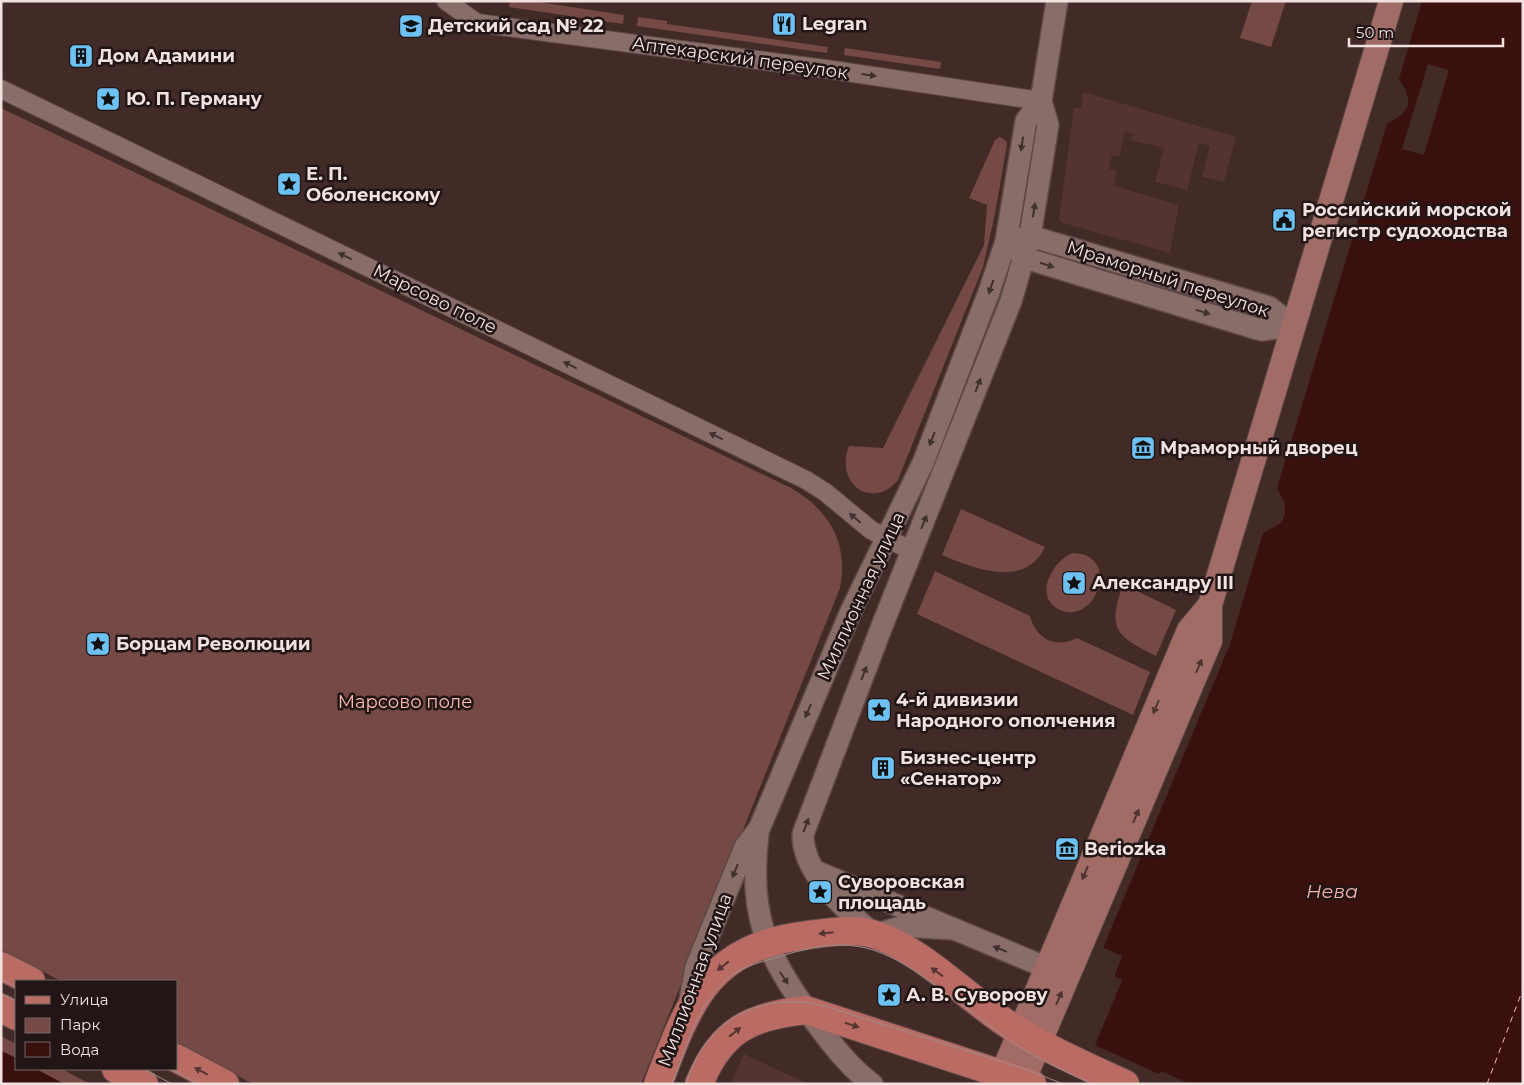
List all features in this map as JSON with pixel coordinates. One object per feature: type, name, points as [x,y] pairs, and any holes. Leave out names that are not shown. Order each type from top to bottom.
[{"type":"main road","points":[[1030,1037],[1210,641],[1210,605],[1391,1]]},
{"type":"main road","points":[[702,1077],[711,1057],[724,1041],[751,1021],[780,1012],[806,1010],[1016,1081],[1030,1037],[1045,967],[1189,630],[1210,605]]},
{"type":"main road","points":[[688,1008],[702,987],[718,970],[740,955],[797,936],[829,932],[856,932],[874,935],[907,950],[1030,1037],[1126,1084]]},
{"type":"main road","points":[[1,966],[29,980]]},
{"type":"main road","points":[[1,1008],[15,1015]]},
{"type":"main road","name":"Миллионная улица","points":[[658,1084],[688,1008]]},
{"type":"main road","points":[[178,1059],[225,1084]]},
{"type":"main road","points":[[118,1070],[144,1084]]},
{"type":"street","name":"Аптекарский переулок","points":[[446,1],[477,23],[823,69],[1041,101]]},
{"type":"street","name":"Миллионная улица","points":[[814,870],[805,852],[803,834],[1011,301],[1025,258],[1048,125],[1041,101],[1057,1]]},
{"type":"street","name":"Марсово поле","points":[[1,88],[806,480],[871,530],[912,551]]},
{"type":"street","name":"Миллионная улица","points":[[688,1008],[696,967],[745,847],[759,829],[851,611],[923,463],[990,292],[1006,241],[1026,121],[1041,101]]},
{"type":"street","name":"Мраморный переулок","points":[[1006,241],[1030,236],[1269,307],[1293,326]]},
{"type":"street","name":"Мраморный переулок","points":[[1006,241],[1025,258],[1254,328],[1262,330],[1293,326]]},
{"type":"street","points":[[759,829],[755,883],[761,924],[767,945],[780,973],[806,1010],[841,1056],[855,1071],[872,1084]]},
{"type":"street","points":[[814,870],[840,904],[874,935],[904,926],[952,929]]},
{"type":"street","points":[[814,870],[1045,967]]},
{"type":"shaded area","points":[[1083,92],[1236,137],[1224,182],[1202,177],[1210,146],[1199,143],[1187,190],[1155,182],[1164,148],[1131,140],[1133,134],[1125,132],[1119,157],[1112,155],[1109,169],[1117,171],[1114,186],[1179,205],[1170,253],[1063,223],[1059,219],[1074,108],[1081,109]]},
{"type":"shaded area","points":[[744,1054],[808,1084],[731,1084]]},
{"type":"green space","points":[[510,1],[532,1],[624,15],[623,24],[509,7]]},
{"type":"green space","points":[[1252,1],[1286,1],[1271,47],[1240,38]]},
{"type":"green space","points":[[638,17],[667,21],[667,24],[828,47],[827,53],[637,26]]},
{"type":"green space","points":[[845,48],[941,62],[940,69],[844,55]]},
{"type":"green space","name":"Марсово поле","points":[[1,108],[791,488],[816,507],[826,517],[833,529],[841,556],[840,588],[641,1084],[253,1084],[178,1044],[178,980],[59,980],[1,950]]},
{"type":"green space","points":[[1000,137],[1007,144],[995,214],[983,267],[898,480],[888,489],[878,493],[868,493],[858,489],[851,482],[847,472],[846,460],[849,446],[883,448],[984,245],[987,205],[969,198],[995,140]]},
{"type":"green space","points":[[961,509],[1045,547],[1036,560],[1025,568],[1012,572],[984,570],[942,555]]},
{"type":"green space","points":[[1073,553],[1088,556],[1097,565],[1100,576],[1098,588],[1093,599],[1084,608],[1073,612],[1060,610],[1052,604],[1047,597],[1047,588],[1048,579],[1053,571],[1059,563]]},
{"type":"green space","points":[[935,571],[1030,616],[1037,631],[1048,640],[1062,642],[1077,638],[1150,672],[1133,715],[917,614]]},
{"type":"green space","points":[[1123,584],[1176,610],[1156,656],[1132,643],[1118,630],[1116,612]]},
{"type":"green space","points":[[1,1036],[15,1043],[15,1058],[1,1051]]},
{"type":"green space","points":[[38,1070],[64,1070],[90,1084],[64,1084]]},
{"type":"water","name":"Нева","points":[[1422,1],[1523,1],[1523,1084],[1079,1084],[1122,980],[1114,977],[1122,956],[1103,948],[1230,644],[1263,533],[1276,525],[1285,514],[1283,500],[1277,488],[1387,124],[1398,117],[1408,105],[1406,91],[1399,79]]},
{"type":"water","points":[[1,1051],[15,1058],[15,1070],[38,1070],[64,1084],[1,1084]]},
{"type":"pier","points":[[1428,64],[1449,70],[1424,155],[1402,149]]},
{"type":"pier","points":[[1399,79],[1408,97],[1408,105],[1403,114],[1387,124],[1388,118],[1401,112],[1406,105],[1406,98],[1398,84]]},
{"type":"pier","points":[[1277,488],[1285,504],[1285,514],[1281,523],[1263,533],[1265,527],[1279,521],[1283,514],[1283,505],[1276,494]]},
{"type":"pier","points":[[1106,949],[1122,956],[1114,976],[1122,980],[1107,1017],[1105,1016],[1119,981],[1111,977],[1119,957],[1105,951]]},
{"type":"pier","points":[[1095,1045],[1159,1074],[1161,1071],[1190,1084],[1079,1084]]},
{"type":"ferry route","points":[[1487,1084],[1523,989]]},
{"type":"tram line","points":[[672,1084],[689,1038],[703,1008],[712,994],[735,973],[753,965],[809,949],[849,945],[884,954],[901,963],[958,1001],[1012,1042],[1052,1065],[1093,1084]]},
{"type":"tram line","points":[[1,979],[15,986]]},
{"type":"tram line","points":[[1,993],[15,1000]]},
{"type":"tram line","points":[[686,1084],[700,1052],[723,1025],[753,1009],[769,1004],[786,1002],[821,1005],[1028,1070],[1063,1084]]},
{"type":"tram line","points":[[146,1070],[172,1084]]},
{"type":"tram line","points":[[173,1070],[199,1084]]},
{"type":"place","name":"Legran","points":[[784,24]]},
{"type":"place","name":"Детский сад № 22","points":[[411,26]]},
{"type":"place","name":"Дом Адамини","points":[[81,56]]},
{"type":"place","name":"Ю. П. Герману","points":[[108,99]]},
{"type":"place","name":"Е. П. Оболенскому","points":[[289,184]]},
{"type":"place","name":"Российский морской регистр судоходства","points":[[1284,220]]},
{"type":"place","name":"Мраморный дворец","points":[[1143,448]]},
{"type":"place","name":"Александру III","points":[[1074,583]]},
{"type":"place","name":"Борцам Революции","points":[[98,644]]},
{"type":"place","name":"4-й дивизии Народного ополчения","points":[[879,710]]},
{"type":"place","name":"Бизнес-центр «Сенатор»","points":[[883,768]]},
{"type":"place","name":"Beriozka","points":[[1067,849]]},
{"type":"place","name":"Суворовская площадь","points":[[820,892]]},
{"type":"place","name":"А. В. Суворову","points":[[889,995]]}]
